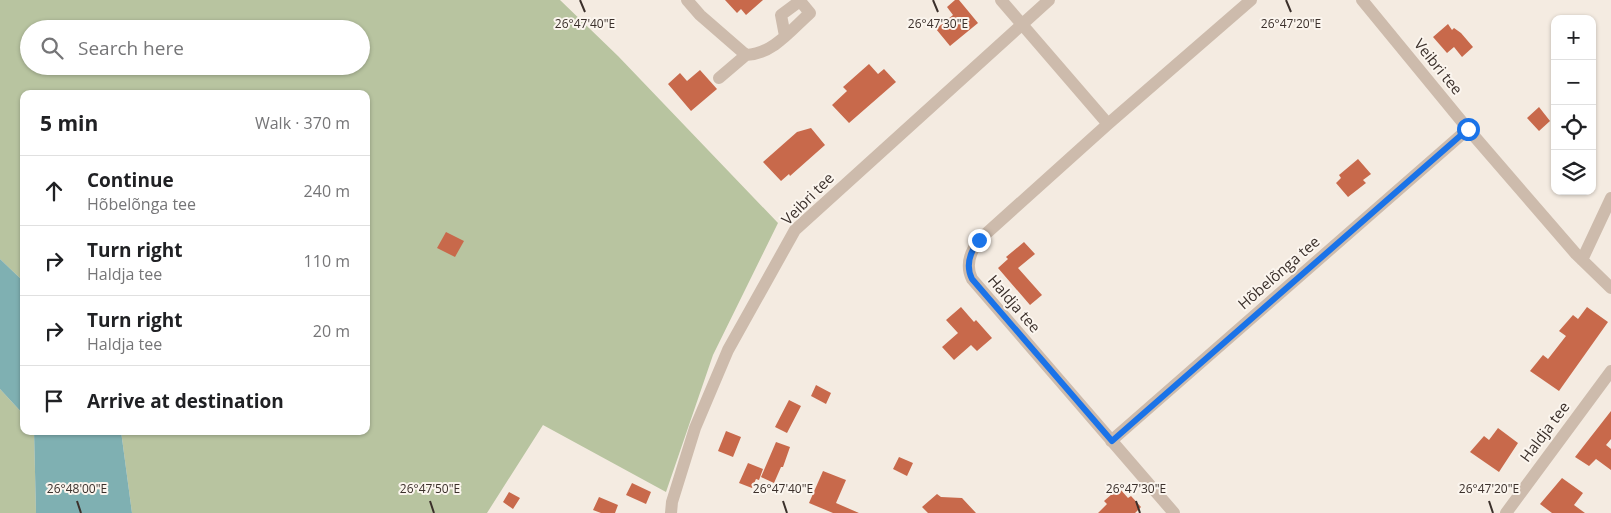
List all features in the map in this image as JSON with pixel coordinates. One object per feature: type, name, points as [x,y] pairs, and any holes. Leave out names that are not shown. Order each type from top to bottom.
[{"type":"street","points":[[687,0],[700,15],[746,56]]},
{"type":"street","points":[[1001,0],[1108,124]]},
{"type":"street","name":"Veibri tee","points":[[670,513],[695,428],[728,350],[795,230],[1049,0]]},
{"type":"street","name":"Haldja tee","points":[[1174,513],[972,279],[969,270],[970,255],[979,240],[1250,0]]},
{"type":"street","name":"Veibri tee","points":[[1362,0],[1468,129],[1582,260],[1611,288]]},
{"type":"street","points":[[719,78],[746,56],[769,50],[785,36]]},
{"type":"street","name":"Hõbelõnga tee","points":[[1112,441],[1468,129]]},
{"type":"street","points":[[1582,260],[1611,198]]},
{"type":"street","name":"Haldja tee","points":[[1506,513],[1611,371]]},
{"type":"green space","points":[[0,0],[560,0],[618,56],[778,223],[713,355],[666,492],[543,425],[487,513],[132,513],[122,435],[370,435],[370,90],[20,90],[20,278],[0,259]]},
{"type":"green space","points":[[0,389],[20,411],[20,435],[34,435],[36,513],[0,513]]},
{"type":"water","points":[[0,259],[20,278],[20,411],[0,389]]},
{"type":"water","points":[[34,435],[122,435],[132,513],[36,513]]},
{"type":"building","points":[[725,0],[763,0],[746,15],[741,9],[737,13]]},
{"type":"building","points":[[955,0],[959,0],[978,23],[950,46],[936,29],[953,15],[947,7]]},
{"type":"building","points":[[1448,24],[1452,30],[1454,28],[1461,33],[1473,47],[1462,57],[1454,47],[1447,53],[1433,37]]},
{"type":"building","points":[[869,64],[878,74],[884,69],[896,82],[849,123],[832,105],[847,91],[843,87]]},
{"type":"building","points":[[700,70],[717,89],[691,111],[668,84],[680,73],[687,81]]},
{"type":"building","points":[[1539,107],[1550,121],[1539,131],[1527,118]]},
{"type":"building","points":[[811,128],[825,145],[790,176],[789,174],[781,181],[763,162],[797,132]]},
{"type":"building","points":[[1358,159],[1371,174],[1363,180],[1366,183],[1348,197],[1336,183],[1341,178],[1339,175]]},
{"type":"building","points":[[446,232],[464,241],[455,257],[437,248]]},
{"type":"building","points":[[1024,242],[1035,254],[1018,268],[1042,295],[1030,305],[998,268],[1008,259],[1006,257]]},
{"type":"building","points":[[961,307],[992,338],[977,351],[971,345],[954,360],[942,347],[958,333],[946,320]]},
{"type":"building","points":[[1587,307],[1608,322],[1559,391],[1530,371],[1543,355],[1548,359],[1566,336],[1559,331],[1573,315],[1578,319]]},
{"type":"building","points":[[816,385],[831,393],[826,404],[811,396]]},
{"type":"building","points":[[789,400],[801,406],[787,433],[775,427]]},
{"type":"building","points":[[1611,411],[1611,439],[1606,445],[1611,449],[1611,470],[1596,459],[1589,466],[1575,457]]},
{"type":"building","points":[[1498,428],[1518,443],[1499,472],[1470,452],[1484,436],[1489,440]]},
{"type":"building","points":[[726,431],[741,437],[733,457],[718,451]]},
{"type":"building","points":[[776,442],[790,447],[783,467],[781,467],[774,483],[761,477]]},
{"type":"building","points":[[899,457],[913,463],[907,476],[893,469]]},
{"type":"building","points":[[748,463],[763,469],[759,480],[756,479],[752,488],[739,483]]},
{"type":"building","points":[[823,471],[846,480],[836,503],[859,513],[833,513],[809,503]]},
{"type":"building","points":[[1562,478],[1583,493],[1574,505],[1585,513],[1552,513],[1540,504]]},
{"type":"building","points":[[632,483],[651,492],[646,504],[626,495]]},
{"type":"building","points":[[1119,488],[1128,498],[1131,496],[1141,507],[1135,513],[1098,513],[1107,504],[1104,501]]},
{"type":"building","points":[[509,492],[520,498],[513,509],[503,502]]},
{"type":"building","points":[[937,494],[941,497],[962,498],[976,513],[928,513],[922,507]]},
{"type":"building","points":[[599,497],[618,505],[615,513],[601,513],[593,510]]},
{"type":"route","points":[[979,240],[970,255],[969,270],[972,279],[1112,441],[1468,129]]}]
